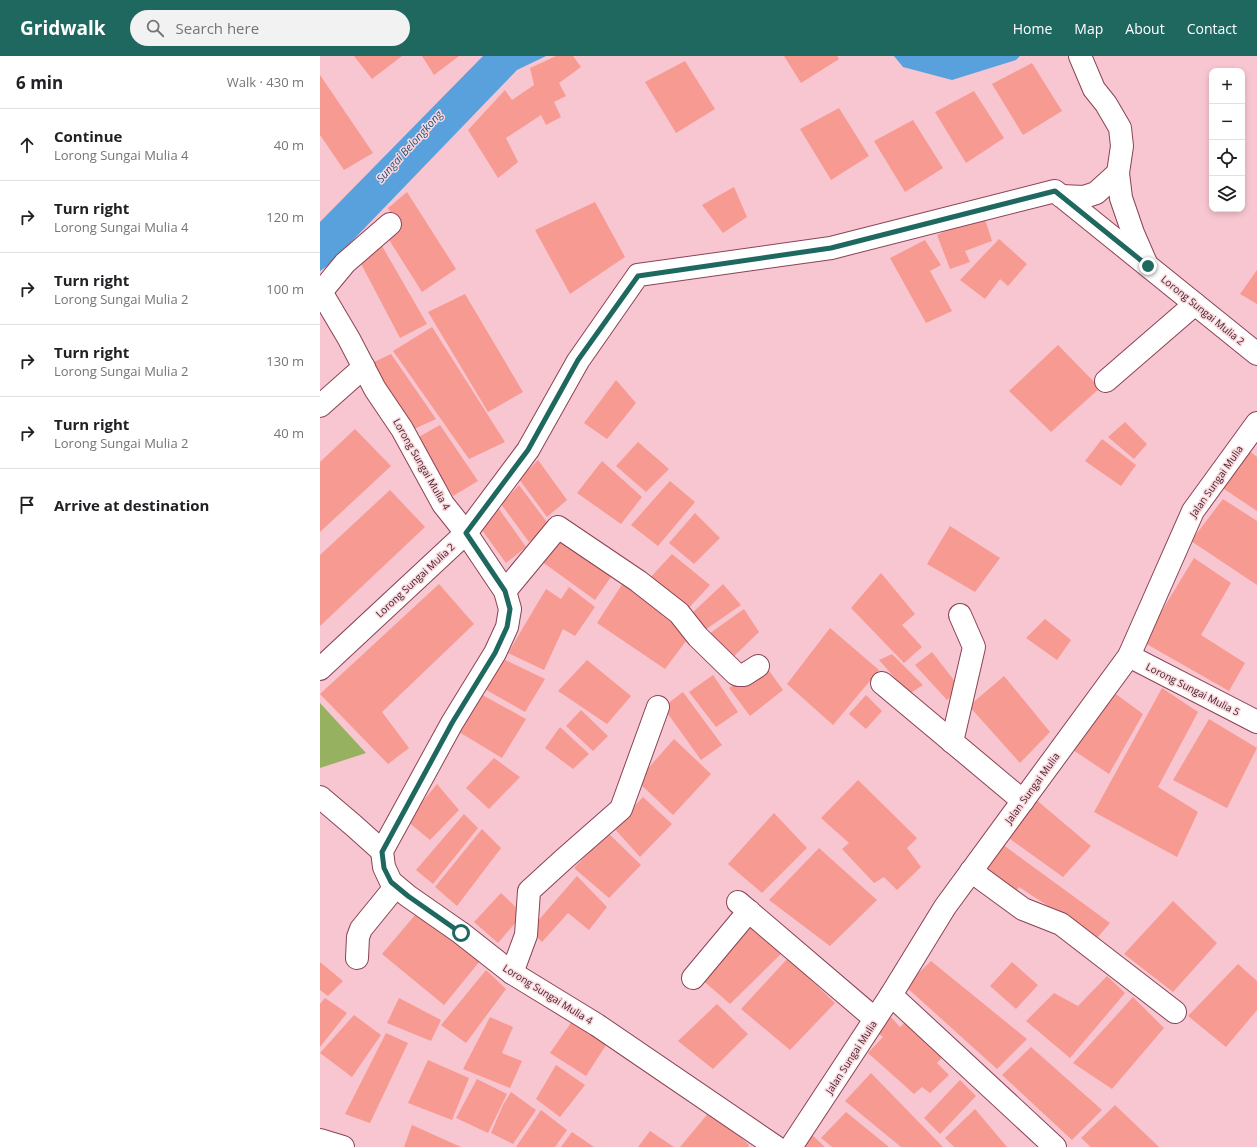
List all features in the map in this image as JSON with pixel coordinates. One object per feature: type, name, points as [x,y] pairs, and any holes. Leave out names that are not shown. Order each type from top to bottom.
[{"type":"street","points":[[1080,56],[1094,89],[1106,104],[1120,128],[1122,146],[1118,173],[1121,198],[1125,213],[1148,266]]},
{"type":"street","points":[[1060,196],[1084,197],[1096,193],[1118,173]]},
{"type":"street","name":"Lorong Sungai Mulia 2","points":[[320,669],[466,533],[528,450],[578,360],[638,276],[831,248],[1055,191],[1257,354]]},
{"type":"street","points":[[320,291],[345,263],[390,224]]},
{"type":"street","name":"Lorong Sungai Mulia 4","points":[[320,291],[349,339],[375,389],[402,429],[443,504],[466,533],[505,591],[510,609],[507,627],[495,653],[452,723],[382,852],[384,868],[391,882],[408,896],[461,933],[512,973],[597,1025],[776,1147]]},
{"type":"street","points":[[1106,381],[1195,304]]},
{"type":"street","points":[[320,406],[364,367]]},
{"type":"street","name":"Jalan Sungai Mulia","points":[[791,1147],[891,995],[945,907],[1129,656],[1192,511],[1257,422]]},
{"type":"street","points":[[505,591],[558,527],[638,580],[679,613],[698,637],[736,674],[744,675],[758,666]]},
{"type":"street","points":[[952,742],[974,646],[960,615]]},
{"type":"street","name":"Lorong Sungai Mulia 5","points":[[1129,656],[1257,722]]},
{"type":"street","points":[[882,683],[1023,801]]},
{"type":"street","points":[[512,973],[526,935],[529,891],[621,809],[658,707]]},
{"type":"street","points":[[320,798],[353,825],[382,852]]},
{"type":"street","points":[[971,871],[1023,910],[1052,920],[1066,927],[1175,1012]]},
{"type":"street","points":[[357,958],[358,937],[361,929],[396,886]]},
{"type":"street","points":[[693,978],[743,907],[875,1019]]},
{"type":"street","points":[[891,995],[1055,1147]]},
{"type":"street","points":[[320,1140],[343,1147]]},
{"type":"green space","points":[[320,703],[366,753],[320,768]]},
{"type":"water","name":"Sungai Belongkong","points":[[483,56],[546,56],[517,70],[329,265],[320,271],[320,222]]},
{"type":"water","points":[[894,56],[1020,56],[1016,60],[952,80],[903,67]]},
{"type":"building","points":[[354,56],[402,56],[372,79]]},
{"type":"building","points":[[422,56],[459,56],[434,75]]},
{"type":"building","points":[[556,56],[573,56],[581,67],[559,83],[566,96],[554,102],[561,117],[546,125],[541,115],[506,138],[518,162],[498,178],[468,130],[505,90],[512,100],[534,85],[530,68]]},
{"type":"building","points":[[784,56],[837,56],[839,59],[801,83]]},
{"type":"building","points":[[685,61],[715,109],[676,133],[645,82]]},
{"type":"building","points":[[1032,63],[1062,111],[1023,135],[992,84]]},
{"type":"building","points":[[320,75],[373,153],[344,170],[320,135]]},
{"type":"building","points":[[974,91],[1004,138],[966,163],[935,112]]},
{"type":"building","points":[[839,108],[869,156],[831,180],[800,129]]},
{"type":"building","points":[[913,120],[943,168],[905,192],[874,141]]},
{"type":"building","points":[[734,187],[747,217],[723,233],[702,205]]},
{"type":"building","points":[[407,192],[456,269],[422,292],[386,235],[399,227],[388,208]]},
{"type":"building","points":[[595,202],[625,257],[570,294],[535,230]]},
{"type":"building","points":[[983,213],[992,241],[965,251],[970,262],[950,269],[937,235]]},
{"type":"building","points":[[378,239],[427,324],[400,338],[358,258]]},
{"type":"building","points":[[999,239],[1027,264],[1008,286],[1000,279],[985,299],[960,280]]},
{"type":"building","points":[[925,240],[941,265],[930,271],[952,311],[926,323],[890,258]]},
{"type":"building","points":[[1257,270],[1257,304],[1240,294]]},
{"type":"building","points":[[465,294],[523,392],[488,412],[428,312]]},
{"type":"building","points":[[432,327],[505,442],[469,459],[393,351]]},
{"type":"building","points":[[1058,345],[1100,388],[1051,432],[1009,391]]},
{"type":"building","points":[[391,354],[436,419],[414,429],[372,363]]},
{"type":"building","points":[[616,380],[636,403],[607,439],[584,423]]},
{"type":"building","points":[[1125,422],[1147,444],[1134,459],[1108,437]]},
{"type":"building","points":[[440,425],[478,481],[453,496],[417,438]]},
{"type":"building","points":[[355,429],[391,466],[320,532],[320,462]]},
{"type":"building","points":[[1102,439],[1136,465],[1121,486],[1085,461]]},
{"type":"building","points":[[638,442],[669,469],[646,492],[616,466]]},
{"type":"building","points":[[1247,449],[1257,457],[1257,511],[1221,487]]},
{"type":"building","points":[[538,460],[567,500],[547,517],[519,479]]},
{"type":"building","points":[[602,461],[642,497],[621,524],[577,493]]},
{"type":"building","points":[[670,481],[695,502],[658,546],[631,525]]},
{"type":"building","points":[[519,485],[549,525],[529,542],[501,504]]},
{"type":"building","points":[[390,490],[425,527],[320,626],[320,555]]},
{"type":"building","points":[[1223,499],[1257,521],[1257,585],[1191,541]]},
{"type":"building","points":[[497,506],[526,547],[506,563],[479,526]]},
{"type":"building","points":[[695,513],[720,538],[694,564],[669,543]]},
{"type":"building","points":[[950,526],[1000,558],[975,592],[927,564]]},
{"type":"building","points":[[560,536],[615,571],[595,600],[541,561]]},
{"type":"building","points":[[672,554],[710,585],[687,610],[649,579]]},
{"type":"building","points":[[1194,558],[1231,583],[1201,635],[1245,663],[1229,691],[1143,642]]},
{"type":"building","points":[[881,573],[915,614],[902,625],[922,647],[904,663],[851,608]]},
{"type":"building","points":[[623,583],[689,637],[665,669],[597,623]]},
{"type":"building","points":[[439,584],[474,624],[382,712],[409,748],[388,764],[320,694]]},
{"type":"building","points":[[723,584],[741,605],[705,630],[689,616]]},
{"type":"building","points":[[569,587],[595,607],[575,636],[563,629],[544,670],[508,653],[546,589],[561,599]]},
{"type":"building","points":[[744,609],[759,632],[729,661],[706,636]]},
{"type":"building","points":[[1045,619],[1071,640],[1057,660],[1026,638]]},
{"type":"building","points":[[830,628],[879,670],[833,725],[787,684]]},
{"type":"building","points":[[932,652],[960,688],[947,700],[915,665]]},
{"type":"building","points":[[892,654],[923,685],[909,694],[879,660]]},
{"type":"building","points":[[497,656],[545,679],[525,712],[483,688]]},
{"type":"building","points":[[587,660],[631,696],[607,724],[558,691]]},
{"type":"building","points":[[765,665],[783,690],[750,716],[729,688]]},
{"type":"building","points":[[713,675],[738,712],[716,727],[689,692]]},
{"type":"building","points":[[1004,676],[1050,732],[1020,763],[969,706]]},
{"type":"building","points":[[1162,688],[1198,712],[1158,787],[1198,812],[1177,857],[1094,812]]},
{"type":"building","points":[[477,692],[526,719],[502,758],[454,729]]},
{"type":"building","points":[[683,692],[722,745],[701,760],[663,707]]},
{"type":"building","points":[[1113,692],[1143,714],[1109,774],[1070,748]]},
{"type":"building","points":[[866,695],[882,711],[866,729],[849,714]]},
{"type":"building","points":[[581,710],[608,736],[593,751],[566,726]]},
{"type":"building","points":[[1209,719],[1257,748],[1227,808],[1173,780]]},
{"type":"building","points":[[560,727],[589,754],[573,769],[545,748]]},
{"type":"building","points":[[674,739],[711,774],[673,815],[637,781]]},
{"type":"building","points":[[494,758],[520,777],[489,809],[466,788]]},
{"type":"building","points":[[858,780],[917,838],[907,848],[921,867],[897,890],[884,877],[874,883],[842,849],[849,843],[821,818]]},
{"type":"building","points":[[437,784],[459,810],[430,840],[407,821]]},
{"type":"building","points":[[643,797],[672,824],[640,857],[614,828]]},
{"type":"building","points":[[1034,798],[1091,846],[1063,877],[1006,836]]},
{"type":"building","points":[[774,813],[807,848],[762,893],[728,864]]},
{"type":"building","points":[[464,814],[478,828],[433,884],[416,870]]},
{"type":"building","points":[[482,829],[501,848],[457,906],[435,887]]},
{"type":"building","points":[[608,833],[641,865],[609,898],[574,868]]},
{"type":"building","points":[[1002,844],[1110,923],[1097,938],[1019,887],[1013,895],[978,871]]},
{"type":"building","points":[[819,848],[877,900],[830,946],[769,900]]},
{"type":"building","points":[[577,876],[607,907],[589,930],[568,913],[542,942],[530,930]]},
{"type":"building","points":[[501,893],[523,914],[498,943],[474,922]]},
{"type":"building","points":[[1173,901],[1217,943],[1173,992],[1124,954]]},
{"type":"building","points":[[421,908],[484,956],[444,1005],[382,954]]},
{"type":"building","points":[[748,920],[782,953],[730,1004],[700,978]]},
{"type":"building","points":[[788,958],[835,1003],[790,1050],[741,1009]]},
{"type":"building","points":[[931,961],[1027,1039],[997,1069],[905,986]]},
{"type":"building","points":[[320,962],[343,981],[328,996],[320,990]]},
{"type":"building","points":[[1012,962],[1038,985],[1016,1009],[990,986]]},
{"type":"building","points":[[1238,964],[1257,981],[1257,1010],[1226,1047],[1188,1016]]},
{"type":"building","points":[[486,970],[506,989],[466,1043],[441,1025]]},
{"type":"building","points":[[1107,976],[1125,993],[1070,1058],[1026,1021],[1054,993],[1078,1006]]},
{"type":"building","points":[[1133,997],[1164,1028],[1112,1089],[1073,1063]]},
{"type":"building","points":[[325,998],[347,1013],[320,1047],[320,1004]]},
{"type":"building","points":[[399,998],[441,1020],[431,1041],[387,1023]]},
{"type":"building","points":[[717,1004],[748,1034],[713,1069],[678,1041]]},
{"type":"building","points":[[887,1013],[900,1027],[911,1017],[946,1053],[937,1063],[949,1075],[930,1093],[922,1087],[914,1094],[868,1053],[883,1037],[874,1030]]},
{"type":"building","points":[[354,1015],[381,1035],[352,1077],[320,1053]]},
{"type":"building","points":[[490,1017],[513,1027],[502,1053],[522,1061],[510,1088],[463,1069]]},
{"type":"building","points":[[575,1017],[608,1042],[586,1076],[550,1053]]},
{"type":"building","points":[[386,1033],[408,1043],[370,1123],[345,1114]]},
{"type":"building","points":[[1031,1047],[1102,1110],[1072,1140],[1002,1075]]},
{"type":"building","points":[[428,1060],[469,1078],[452,1120],[408,1103]]},
{"type":"building","points":[[556,1065],[585,1085],[560,1117],[536,1099]]},
{"type":"building","points":[[871,1073],[943,1147],[901,1147],[845,1101]]},
{"type":"building","points":[[477,1079],[507,1094],[488,1133],[456,1118]]},
{"type":"building","points":[[960,1080],[976,1096],[940,1134],[924,1118]]},
{"type":"building","points":[[511,1092],[536,1110],[513,1144],[491,1133],[503,1105]]},
{"type":"building","points":[[1115,1105],[1159,1147],[1091,1147],[1081,1138]]},
{"type":"building","points":[[975,1109],[1007,1147],[954,1147],[945,1138]]},
{"type":"building","points":[[541,1110],[567,1130],[555,1147],[516,1147]]},
{"type":"building","points":[[711,1110],[749,1145],[748,1147],[680,1147]]},
{"type":"building","points":[[846,1112],[889,1147],[832,1147],[821,1138]]},
{"type":"building","points":[[412,1125],[461,1147],[404,1147]]},
{"type":"building","points":[[650,1131],[674,1147],[638,1147]]},
{"type":"building","points":[[572,1132],[594,1147],[561,1147]]},
{"type":"building","points":[[810,1133],[825,1147],[800,1147]]},
{"type":"route","points":[[461,933],[408,896],[391,882],[384,868],[382,852],[452,723],[495,653],[507,627],[510,609],[505,591],[466,533],[528,450],[578,360],[638,276],[831,248],[1055,191],[1148,266]]}]
